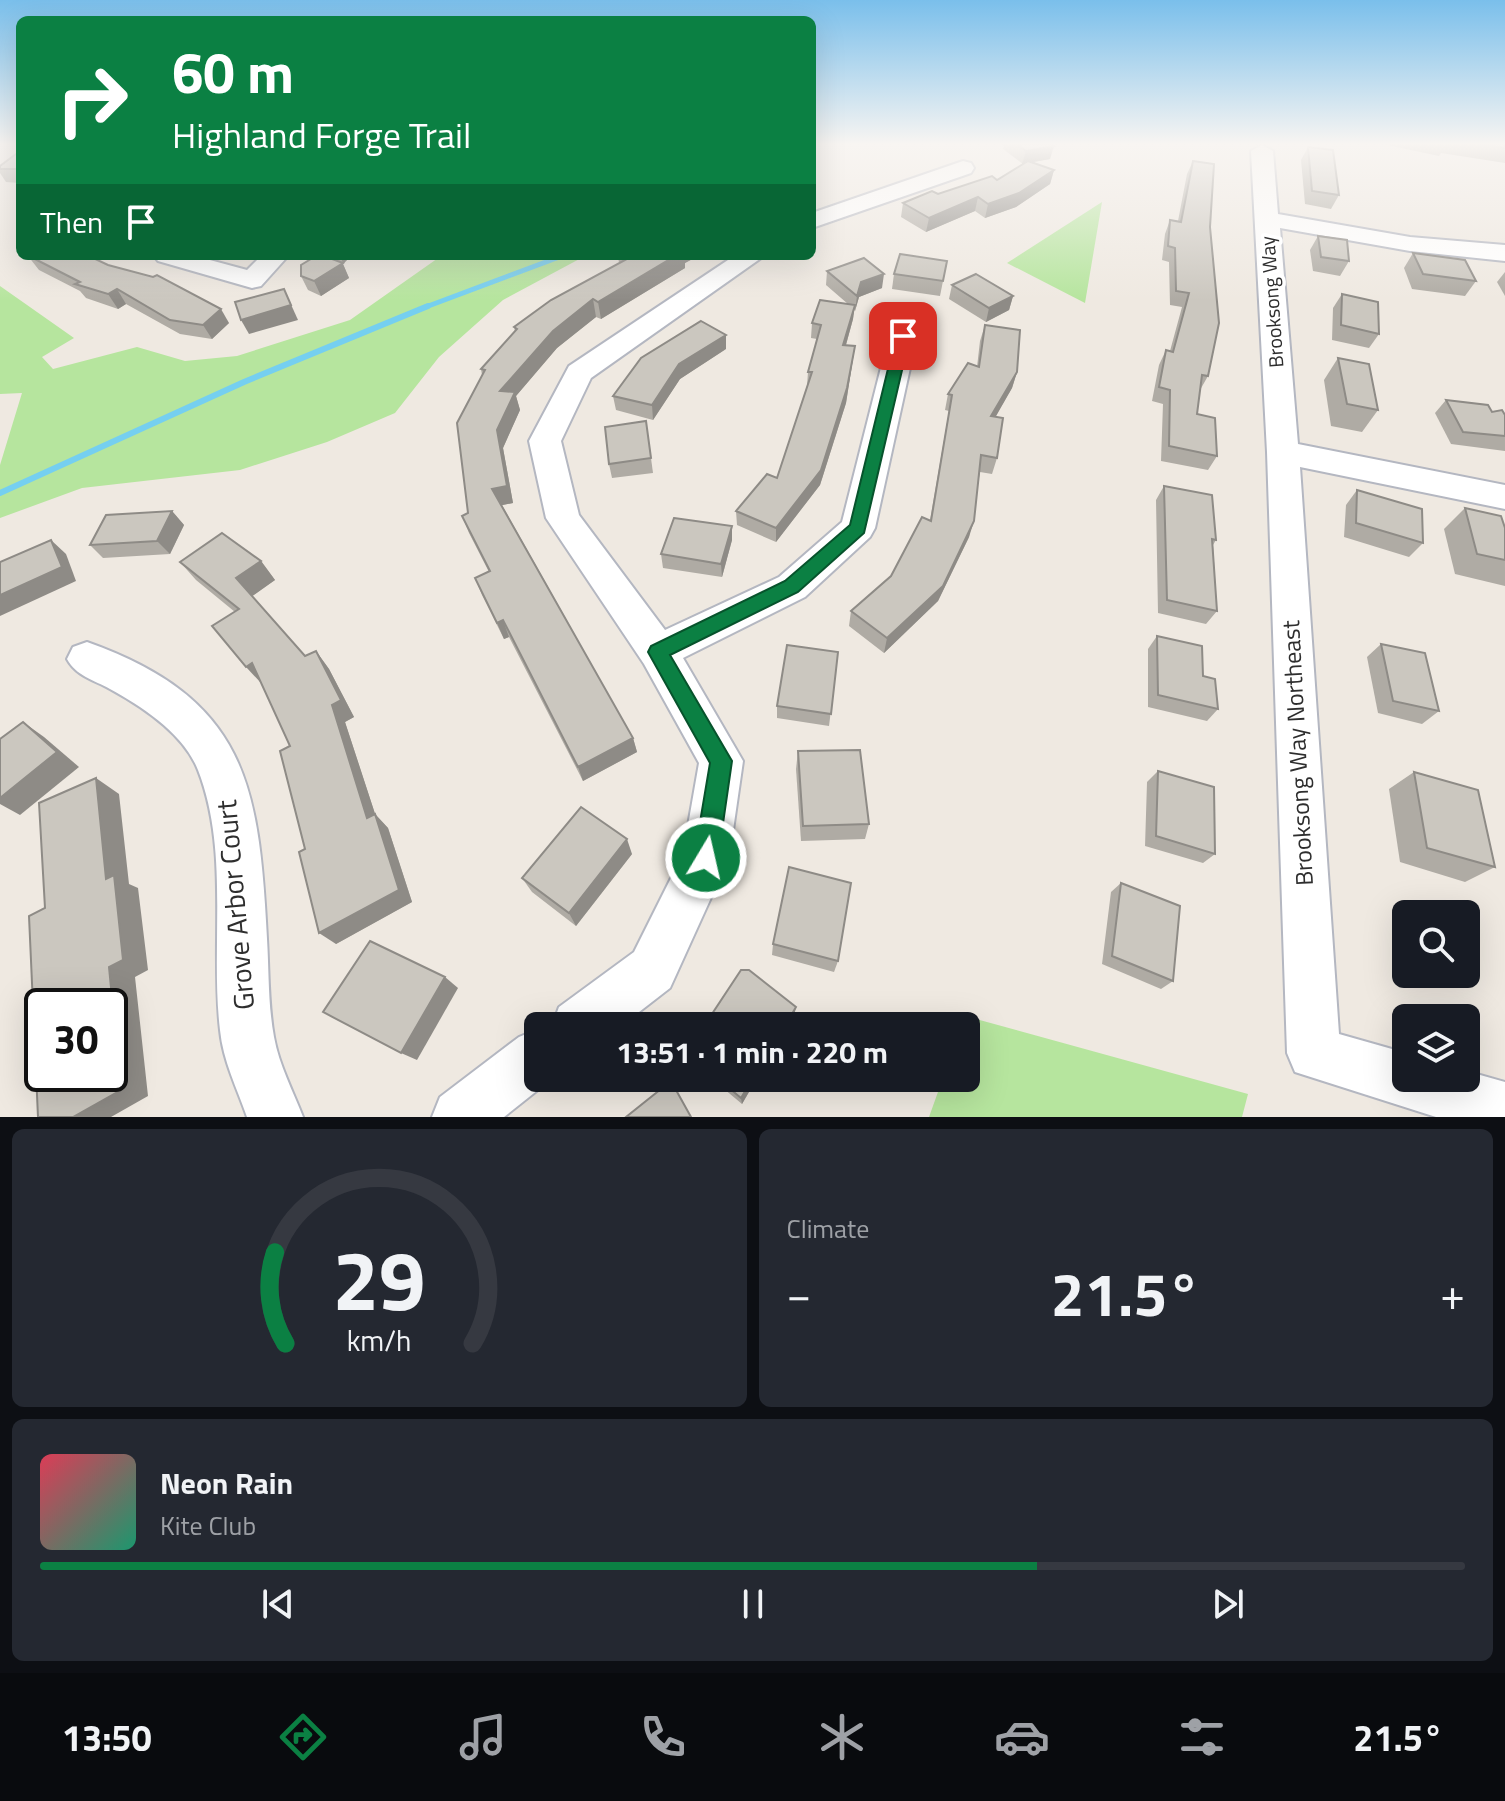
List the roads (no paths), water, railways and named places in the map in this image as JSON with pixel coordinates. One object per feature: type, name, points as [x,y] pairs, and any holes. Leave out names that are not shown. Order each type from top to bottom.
[{"type":"street","points":[[816,220],[883,196]]},
{"type":"street","name":"Brooksong Way","points":[[1265,196],[1283,452]]},
{"type":"street","points":[[1267,219],[1410,244],[1505,253]]},
{"type":"street","points":[[181,260],[252,280],[271,260]]},
{"type":"street","points":[[596,1012],[652,970],[706,858],[721,761],[658,652],[563,518],[545,441],[579,373],[745,260]]},
{"type":"street","points":[[658,652],[792,587],[858,528],[903,336]]},
{"type":"street","points":[[1283,452],[1505,497]]},
{"type":"street","name":"Brooksong Way Northeast","points":[[1283,452],[1314,1053],[1505,1110]]},
{"type":"street","name":"Grove Arbor Court","points":[[87,659],[133,679],[172,707],[209,748],[222,775],[233,830],[240,901],[247,1037],[275,1117]]},
{"type":"street","points":[[460,1117],[524,1067]]},
{"type":"waterway","points":[[425,307],[551,260]]},
{"type":"waterway","points":[[0,493],[244,382],[425,307]]}]
